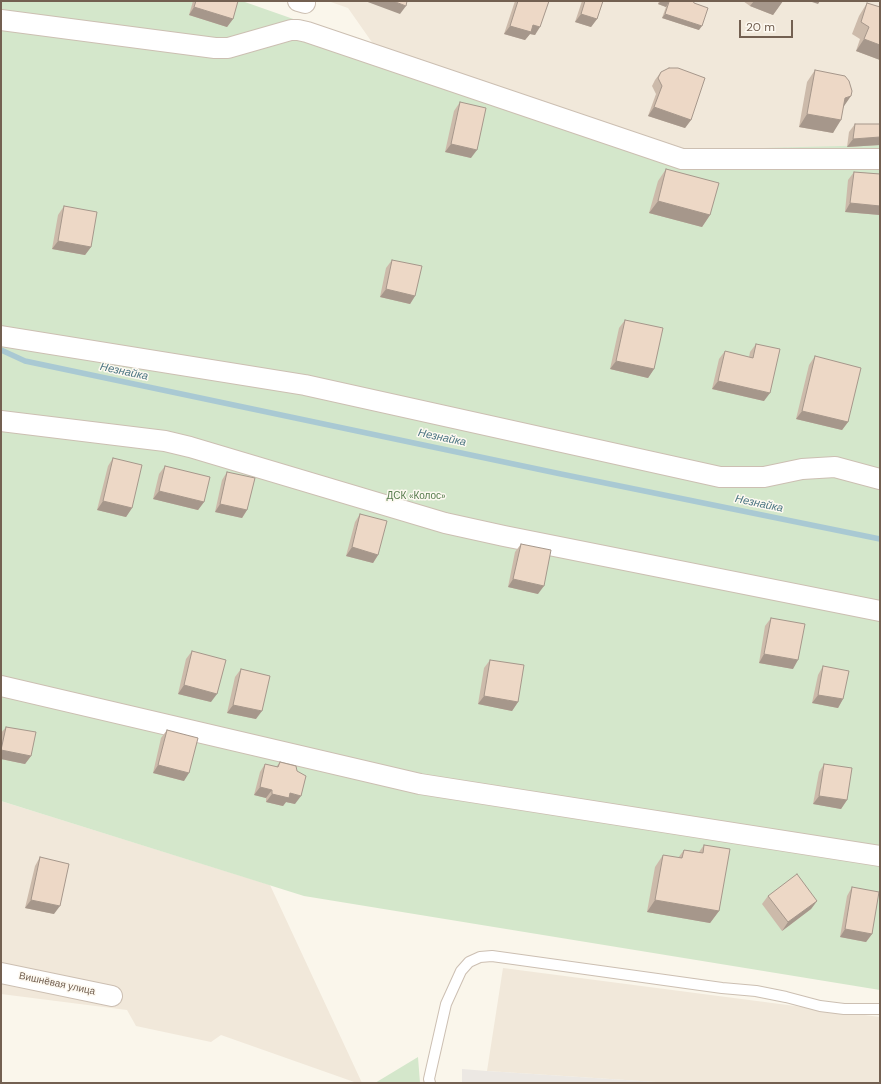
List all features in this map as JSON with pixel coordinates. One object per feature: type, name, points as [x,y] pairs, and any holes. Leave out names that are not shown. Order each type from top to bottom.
[{"type":"street","points":[[1,20],[215,48],[228,48],[291,30],[298,30],[682,159],[880,159]]},
{"type":"street","points":[[1,336],[305,385],[720,477],[764,478],[802,469],[835,467],[880,479]]},
{"type":"street","points":[[1,421],[165,441],[184,445],[445,523],[880,611]]},
{"type":"street","points":[[1,686],[420,784],[880,856]]},
{"type":"street","name":"Вишнёвая улица","points":[[1,973],[112,996]]},
{"type":"lane","points":[[430,1083],[429,1079],[446,1004],[462,971],[469,962],[480,957],[492,956],[756,992],[820,1006],[844,1009],[880,1009]]},
{"type":"shaded area","points":[[328,1],[880,1],[880,146],[685,150],[376,48],[348,8]]},
{"type":"shaded area","points":[[1,801],[270,885],[362,1083],[357,1083],[221,1035],[211,1042],[136,1026],[127,1010],[1,994]]},
{"type":"shaded area","points":[[503,968],[880,1017],[880,1083],[671,1083],[487,1071]]},
{"type":"shaded area","points":[[462,1069],[487,1071],[671,1083],[462,1083]]},
{"type":"green space","name":"ДСК «Колос»","points":[[1,1],[242,1],[376,48],[685,150],[880,145],[880,990],[304,896],[1,801]]},
{"type":"green space","points":[[418,1057],[420,1083],[375,1083]]},
{"type":"building","points":[[196,1],[238,1],[233,19],[194,7]]},
{"type":"building","points":[[393,1],[407,1],[406,6]]},
{"type":"building","points":[[518,1],[549,1],[540,27],[533,25],[531,32],[510,26]]},
{"type":"building","points":[[585,1],[603,1],[597,19],[581,14]]},
{"type":"building","points":[[665,1],[693,1],[694,3],[708,8],[702,26],[665,14],[669,2]]},
{"type":"building","points":[[867,3],[880,7],[880,45],[864,39],[869,27],[861,22]]},
{"type":"building","points":[[669,68],[678,68],[705,78],[691,120],[654,107],[662,86],[658,78],[661,72]]},
{"type":"building","points":[[815,70],[845,76],[849,81],[852,91],[851,96],[845,98],[841,120],[807,114]]},
{"type":"building","points":[[460,102],[486,108],[477,150],[451,144]]},
{"type":"building","points":[[855,124],[880,124],[880,137],[853,139]]},
{"type":"building","points":[[666,169],[719,183],[710,215],[658,201]]},
{"type":"building","points":[[854,172],[880,174],[880,206],[850,203]]},
{"type":"building","points":[[64,206],[97,212],[91,247],[58,241]]},
{"type":"building","points":[[392,260],[422,266],[415,296],[386,289]]},
{"type":"building","points":[[625,320],[663,328],[654,369],[616,361]]},
{"type":"building","points":[[756,344],[780,349],[770,393],[718,381],[725,351],[753,358]]},
{"type":"building","points":[[815,356],[861,368],[848,422],[802,411]]},
{"type":"building","points":[[113,458],[142,465],[132,508],[103,501]]},
{"type":"building","points":[[165,466],[210,477],[204,502],[159,491]]},
{"type":"building","points":[[227,472],[255,478],[247,510],[220,504]]},
{"type":"building","points":[[360,514],[387,521],[378,555],[352,547]]},
{"type":"building","points":[[521,544],[551,550],[544,586],[513,579]]},
{"type":"building","points":[[771,618],[805,624],[798,660],[764,654]]},
{"type":"building","points":[[192,651],[226,660],[217,694],[184,685]]},
{"type":"building","points":[[490,660],[524,665],[518,702],[484,696]]},
{"type":"building","points":[[823,666],[849,671],[843,699],[818,695]]},
{"type":"building","points":[[241,669],[270,676],[262,711],[233,705]]},
{"type":"building","points":[[6,727],[36,732],[31,756],[1,750]]},
{"type":"building","points":[[167,730],[198,738],[189,773],[158,765]]},
{"type":"building","points":[[280,762],[296,766],[297,771],[306,776],[301,796],[290,793],[289,798],[272,794],[272,790],[260,787],[265,764],[278,767]]},
{"type":"building","points":[[824,764],[852,768],[847,800],[819,796]]},
{"type":"building","points":[[704,845],[730,849],[719,911],[655,900],[663,855],[682,858],[684,850],[703,853]]},
{"type":"building","points":[[40,857],[69,864],[60,906],[31,900]]},
{"type":"building","points":[[797,874],[817,901],[788,922],[768,896]]},
{"type":"building","points":[[852,887],[879,892],[872,934],[845,929]]},
{"type":"waterway","name":"Незнайка","points":[[1,350],[25,361],[561,474],[880,539]]}]
